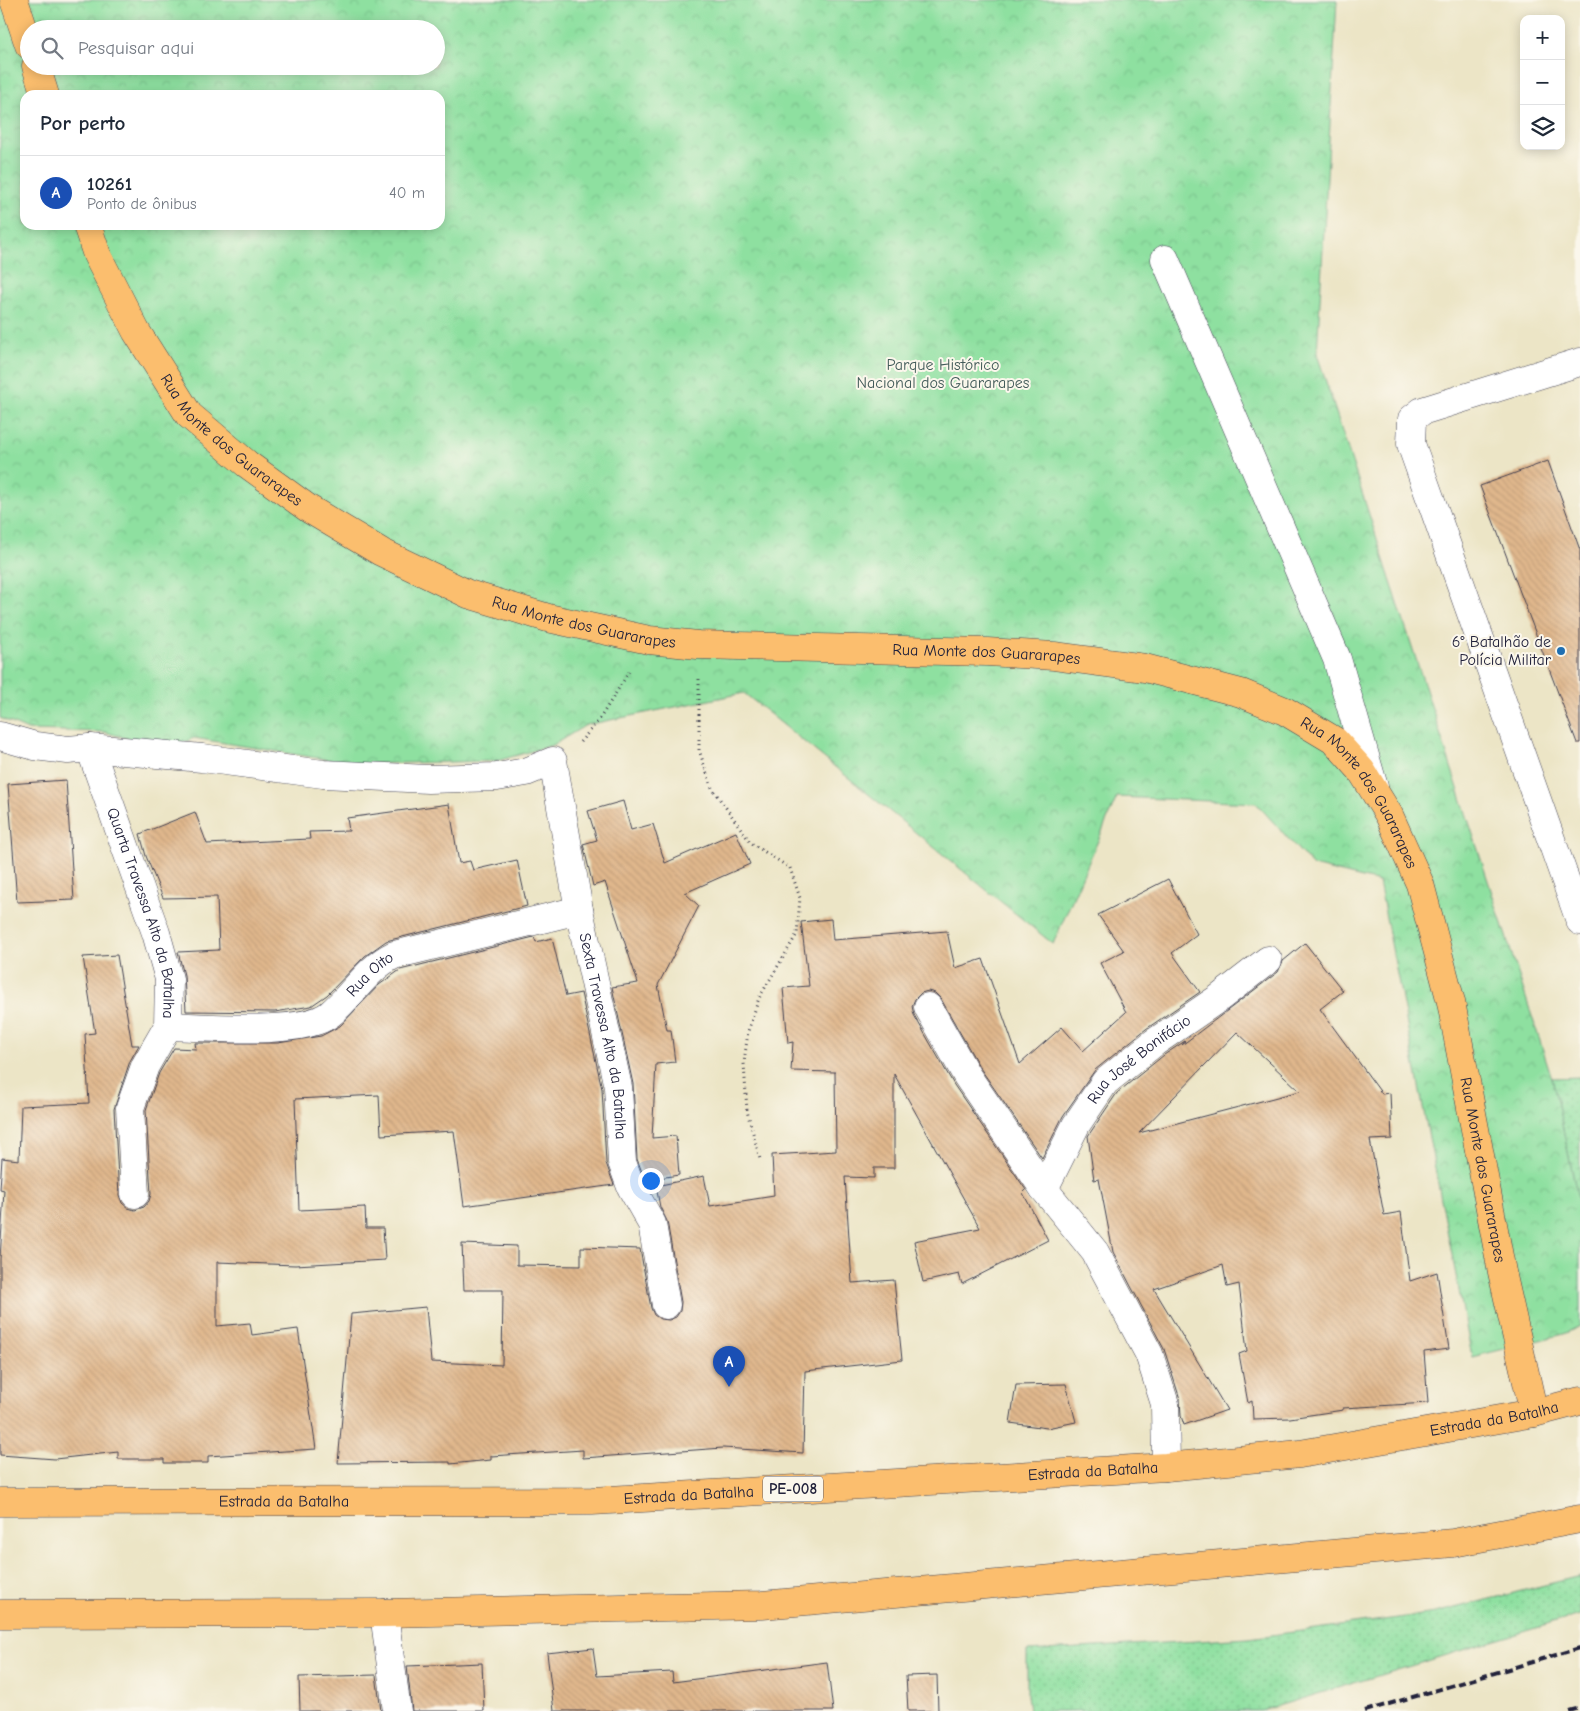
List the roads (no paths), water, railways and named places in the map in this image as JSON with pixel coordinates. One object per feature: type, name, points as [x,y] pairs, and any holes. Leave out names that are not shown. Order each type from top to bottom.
[{"type":"main road","points":[[14,0],[21,20]]},
{"type":"main road","points":[[39,75],[43,90]]},
{"type":"main road","name":"Rua Monte dos Guararapes","points":[[89,230],[97,255],[136,331],[189,415],[247,464],[309,509],[373,547],[468,594],[548,618],[649,640],[698,645],[987,652],[1054,656],[1145,668],[1242,693],[1285,711],[1335,741],[1361,770],[1389,815],[1420,884],[1451,1002],[1502,1272],[1534,1413]]},
{"type":"main road","name":"Estrada da Batalha","points":[[0,1502],[592,1501],[1166,1467],[1300,1454],[1534,1413],[1580,1401]]},
{"type":"main road","points":[[0,1614],[384,1613],[762,1605],[1453,1543],[1580,1519]]},
{"type":"street","points":[[1165,259],[1336,659],[1376,795]]},
{"type":"street","points":[[1580,362],[1422,411],[1412,419],[1411,444],[1580,921]]},
{"type":"street","points":[[0,736],[35,746],[68,750],[90,748]]},
{"type":"street","name":"Sexta Travessa Alto da Batalha","points":[[90,748],[202,758],[323,774],[428,779],[497,777],[526,772],[553,761],[579,910],[618,1087],[622,1162],[631,1187],[652,1224],[666,1306]]},
{"type":"street","name":"Quarta Travessa Alto da Batalha","points":[[90,748],[152,924],[169,979],[168,1026],[145,1066],[130,1108],[135,1194]]},
{"type":"street","name":"Rua Oito","points":[[168,1026],[276,1027],[309,1024],[328,1016],[378,962],[394,955],[579,910]]},
{"type":"street","name":"Rua José Bonifácio","points":[[1044,1189],[1076,1124],[1105,1082],[1155,1042],[1219,998],[1268,960]]},
{"type":"street","points":[[928,1008],[967,1076],[1044,1189],[1095,1252],[1149,1354],[1165,1404],[1166,1467]]},
{"type":"street","points":[[384,1613],[397,1711]]},
{"type":"railway","points":[[1365,1711],[1580,1648]]},
{"type":"railway","points":[[1569,1711],[1580,1708]]},
{"type":"place","name":"6° Batalhão de Polícia Militar","points":[[1561,651]]},
{"type":"place","name":"10261","points":[[729,1387]]},
{"type":"park label","name":"Parque Histórico Nacional dos Guararapes","points":[[943,374]]}]
